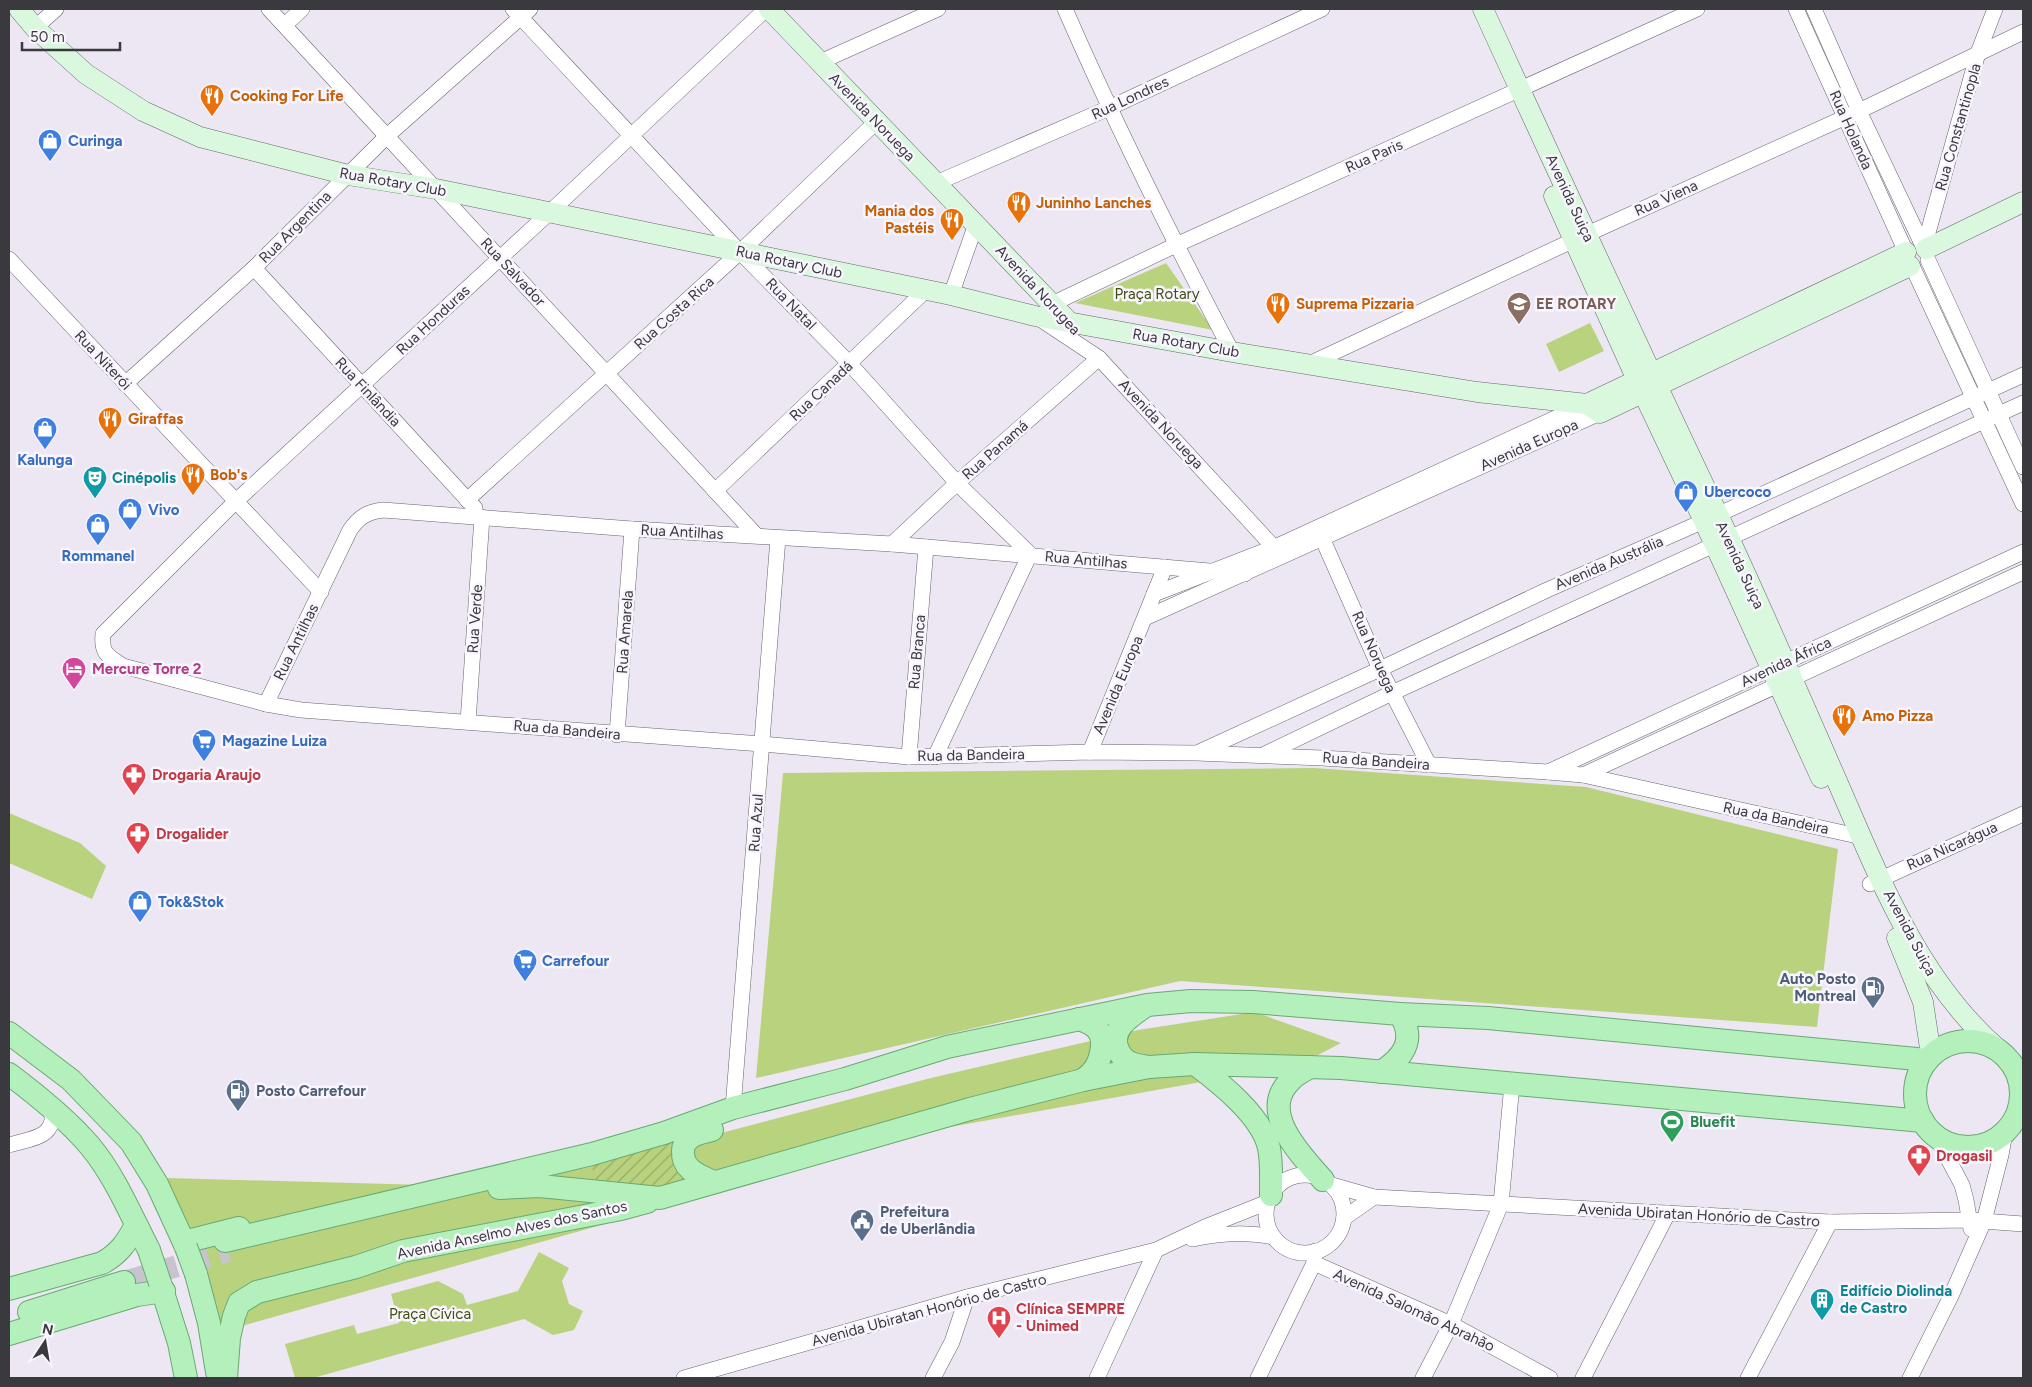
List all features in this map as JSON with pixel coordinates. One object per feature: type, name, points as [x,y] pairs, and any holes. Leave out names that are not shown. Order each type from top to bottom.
[{"type":"main road","name":"Rua Rotary Club","points":[[19,9],[35,28],[86,74],[143,111],[200,137],[348,175],[436,189],[951,295],[1035,316],[1232,352],[1477,392],[1594,408]]},
{"type":"main road","name":"Avenida Noruega","points":[[768,9],[976,224]]},
{"type":"main road","name":"Avenida Suiça","points":[[1469,9],[1514,93],[1722,542],[1876,881],[1923,1002],[1929,1058]]},
{"type":"main road","name":"Avenida Suiça","points":[[1483,9],[1514,93]]},
{"type":"main road","name":"Avenida Europa","points":[[1594,408],[1918,255],[2023,202]]},
{"type":"main road","name":"Avenida Europa","points":[[1918,255],[2023,215]]},
{"type":"main road","name":"Avenida Norugea","points":[[976,224],[1070,322]]},
{"type":"main road","name":"Avenida Suiça","points":[[1876,881],[1930,973],[1976,1030],[1999,1050]]},
{"type":"main road","points":[[660,1198],[540,1186],[498,1188],[226,1246],[592,1154],[664,1133],[733,1108],[846,1080],[947,1047],[1147,1005],[1192,1001],[1253,1002],[1400,1014],[1488,1018],[1929,1058]]},
{"type":"main road","points":[[1147,1005],[1120,1026],[1116,1035],[1116,1044],[1119,1054],[1130,1062],[1149,1067]]},
{"type":"main road","points":[[1381,1072],[1394,1064],[1404,1051],[1408,1038],[1407,1026],[1400,1014]]},
{"type":"main road","points":[[1078,1019],[1090,1023],[1098,1030],[1102,1041],[1100,1060],[1092,1072],[1083,1080]]},
{"type":"main road","points":[[9,1033],[70,1080],[131,1142],[157,1184],[196,1274],[210,1323],[218,1378]]},
{"type":"main road","points":[[1964,1041],[1986,1043],[1999,1050],[2019,1068],[2022,1094],[2012,1131],[1976,1147],[1960,1146],[1945,1142],[1929,1129],[1916,1106],[1915,1090],[1918,1074],[1929,1058],[1943,1046],[1964,1041]]},
{"type":"main road","points":[[1195,1064],[1218,1081],[1263,1132],[1270,1157],[1269,1198]]},
{"type":"main road","name":"Avenida Anselmo Alves dos Santos","points":[[226,1378],[229,1338],[234,1316],[239,1303],[257,1292],[356,1267],[403,1251],[621,1209],[970,1109],[1083,1080],[1149,1067],[1195,1064],[1310,1066],[1512,1084],[1929,1129]]},
{"type":"main road","points":[[1310,1066],[1291,1080],[1282,1092],[1279,1107],[1281,1122],[1287,1136],[1298,1152],[1328,1183]]},
{"type":"main road","points":[[9,1074],[52,1109],[90,1146],[110,1176],[149,1250],[179,1342],[186,1378]]},
{"type":"main road","points":[[713,1182],[697,1174],[685,1163],[684,1146],[688,1139],[694,1135],[813,1099],[846,1080]]},
{"type":"main road","points":[[185,1245],[371,1193],[440,1180],[522,1158],[600,1142],[664,1133]]},
{"type":"main road","points":[[9,1290],[102,1263],[114,1257],[136,1225]]},
{"type":"main road","points":[[9,1305],[122,1277],[9,1318]]},
{"type":"main road","points":[[9,1334],[162,1287]]},
{"type":"street","points":[[35,28],[56,9]]},
{"type":"street","name":"Rua Salvador","points":[[269,9],[756,535]]},
{"type":"street","points":[[285,25],[302,9]]},
{"type":"street","name":"Rua Honduras","points":[[103,634],[236,501],[768,9]]},
{"type":"street","points":[[820,62],[938,9]]},
{"type":"street","points":[[1065,9],[1109,108],[1176,245],[1232,352]]},
{"type":"street","name":"Rua Londres","points":[[936,183],[1109,108],[1322,9]]},
{"type":"street","name":"Rua Paris","points":[[1052,304],[1176,245],[1697,9]]},
{"type":"street","name":"Rua Holanda","points":[[1796,9],[1852,114],[1918,255],[1992,417],[2023,504]]},
{"type":"street","name":"Rua Holanda","points":[[1814,9],[1852,114]]},
{"type":"street","name":"Rua Constantinopla","points":[[1918,255],[1978,54],[1995,9]]},
{"type":"street","name":"Rua Natal","points":[[522,11],[631,134],[740,252],[850,364],[957,483],[1030,554]]},
{"type":"street","name":"Rua Argentina","points":[[125,384],[254,268],[388,136],[522,11]]},
{"type":"street","name":"Rua Viena","points":[[1309,364],[1581,237],[1852,114],[2023,32]]},
{"type":"street","name":"Rua Costa Rica","points":[[467,500],[740,252],[876,122]]},
{"type":"street","points":[[951,295],[976,224]]},
{"type":"street","name":"Rua Niterói","points":[[9,259],[322,592]]},
{"type":"street","name":"Rua Finlândia","points":[[254,268],[482,517]]},
{"type":"street","name":"Rua Canadá","points":[[715,491],[926,290]]},
{"type":"street","name":"Avenida Noruega","points":[[1035,316],[1099,358],[1279,552]]},
{"type":"street","name":"Avenida Norugea","points":[[1070,322],[1099,358]]},
{"type":"street","name":"Rua Panamá","points":[[892,544],[957,483],[1099,358]]},
{"type":"street","name":"Avenida Austrália","points":[[1196,753],[1547,590],[1907,430],[2023,376]]},
{"type":"street","name":"Avenida Austrália","points":[[1261,756],[1392,693],[2023,403]]},
{"type":"street","name":"Avenida Europa","points":[[1145,618],[1245,574],[1279,552],[1594,408]]},
{"type":"street","name":"Rua Holanda","points":[[1992,417],[2023,467]]},
{"type":"street","points":[[1907,430],[1919,451]]},
{"type":"street","name":"Rua Antilhas","points":[[266,704],[322,592],[350,530],[358,519],[370,512],[383,510],[632,529],[756,535],[1030,554],[1245,574]]},
{"type":"street","name":"Rua Verde","points":[[468,722],[482,517]]},
{"type":"street","name":"Rua Amarela","points":[[617,735],[632,529]]},
{"type":"street","name":"Rua Noruega","points":[[1320,533],[1380,669],[1429,764]]},
{"type":"street","name":"Rua Azul","points":[[733,1108],[778,538]]},
{"type":"street","name":"Rua Branca","points":[[909,757],[926,547]]},
{"type":"street","name":"Avenida Europa","points":[[1154,594],[1214,571],[1279,552]]},
{"type":"street","name":"Avenida África","points":[[1583,776],[1781,674],[1866,625],[2023,552]]},
{"type":"street","points":[[935,757],[1030,554]]},
{"type":"street","name":"Avenida Europa","points":[[1090,752],[1165,567]]},
{"type":"street","name":"Avenida África","points":[[1548,772],[1781,674],[1875,641],[2023,572]]},
{"type":"street","points":[[1866,625],[1875,641]]},
{"type":"street","name":"Rua da Bandeira","points":[[103,634],[102,646],[108,656],[123,666],[266,704],[301,710],[617,735],[762,744],[909,757],[1090,752],[1196,753],[1429,764],[1548,772],[1583,776],[1854,835]]},
{"type":"street","name":"Rua Nicarágua","points":[[1876,881],[2023,814]]},
{"type":"street","points":[[1423,1378],[1452,1324],[1501,1204],[1512,1084]]},
{"type":"street","points":[[9,1145],[46,1134],[52,1126],[52,1109]]},
{"type":"street","points":[[1929,1129],[1962,1184],[1974,1244]]},
{"type":"street","points":[[1910,1378],[1951,1296],[1984,1220],[2001,1156],[2012,1131]]},
{"type":"street","points":[[1258,1378],[1314,1257],[1341,1230],[1344,1218],[1343,1206],[1339,1195],[1328,1183],[1312,1176],[1300,1175],[1278,1185],[1269,1198],[1266,1216],[1268,1227],[1282,1245],[1314,1257]]},
{"type":"street","name":"Avenida Ubiratan Honório de Castro","points":[[1328,1183],[1374,1197],[1830,1222],[1984,1220],[2023,1224]]},
{"type":"street","points":[[1344,1218],[1374,1197]]},
{"type":"street","name":"Avenida Ubiratan Honório de Castro","points":[[693,1377],[967,1297],[1156,1250],[1269,1198]]},
{"type":"street","points":[[1583,1378],[1668,1213]]},
{"type":"street","points":[[1748,1378],[1830,1222]]},
{"type":"street","name":"Avenida Ubiratan Honório de Castro","points":[[1174,1243],[1222,1234],[1244,1233],[1274,1237]]},
{"type":"street","points":[[1097,1378],[1156,1250]]},
{"type":"street","name":"Avenida Salomão Abrahão","points":[[1314,1257],[1452,1324],[1550,1378]]},
{"type":"street","points":[[933,1378],[952,1342],[967,1297]]},
{"type":"green space","name":"Praça Rotary","points":[[1166,263],[1213,330],[1075,303]]},
{"type":"green space","name":"EE ROTARY","points":[[1590,323],[1604,351],[1559,372],[1546,344]]},
{"type":"green space","points":[[1314,768],[1586,787],[1838,849],[1817,1027],[1180,981],[756,1078],[783,773]]},
{"type":"green space","points":[[9,813],[80,843],[106,866],[92,899],[9,863]]},
{"type":"green space","points":[[1255,1012],[1341,1043],[1301,1064],[950,1127],[217,1333],[167,1178],[498,1187],[599,1165],[931,1078],[1138,1030]]},
{"type":"green space","points":[[690,1134],[702,1182],[600,1196],[590,1160]]},
{"type":"green space","name":"Praça Cívica","points":[[539,1252],[569,1268],[562,1281],[569,1304],[583,1311],[574,1330],[553,1335],[524,1319],[313,1378],[295,1378],[285,1344],[354,1325],[357,1334],[399,1323],[391,1294],[438,1281],[463,1294],[467,1305],[518,1291]]},
{"type":"tunnel","points":[[124,1282],[228,1251]]},
{"type":"place","name":"Cooking For Life","points":[[212,117]]},
{"type":"place","name":"Curinga","points":[[50,162]]},
{"type":"place","name":"Juninho Lanches","points":[[1019,224]]},
{"type":"place","name":"Mania dos Pastéis","points":[[952,241]]},
{"type":"place","name":"Suprema Pizzaria","points":[[1278,325]]},
{"type":"place","name":"EE ROTARY","points":[[1519,325]]},
{"type":"place","name":"Giraffas","points":[[110,440]]},
{"type":"place","name":"Kalunga","points":[[45,450]]},
{"type":"place","name":"Bob's","points":[[193,496]]},
{"type":"place","name":"Cinépolis","points":[[95,499]]},
{"type":"place","name":"Ubercoco","points":[[1686,513]]},
{"type":"place","name":"Vivo","points":[[130,531]]},
{"type":"place","name":"Rommanel","points":[[98,546]]},
{"type":"place","name":"Mercure Torre 2","points":[[74,690]]},
{"type":"place","name":"Amo Pizza","points":[[1844,737]]},
{"type":"place","name":"Magazine Luiza","points":[[204,762]]},
{"type":"place","name":"Drogaria Araujo","points":[[134,796]]},
{"type":"place","name":"Drogalider","points":[[138,855]]},
{"type":"place","name":"Tok&Stok","points":[[140,923]]},
{"type":"place","name":"Carrefour","points":[[525,982]]},
{"type":"place","name":"Auto Posto Montreal","points":[[1873,1009]]},
{"type":"place","name":"Posto Carrefour","points":[[238,1112]]},
{"type":"place","name":"Bluefit","points":[[1672,1143]]},
{"type":"place","name":"Drogasil","points":[[1919,1177]]},
{"type":"place","name":"Prefeitura de Uberlândia","points":[[862,1242]]},
{"type":"place","name":"Edifício Diolinda de Castro","points":[[1822,1321]]},
{"type":"place","name":"Clínica SEMPRE - Unimed","points":[[999,1339]]}]
